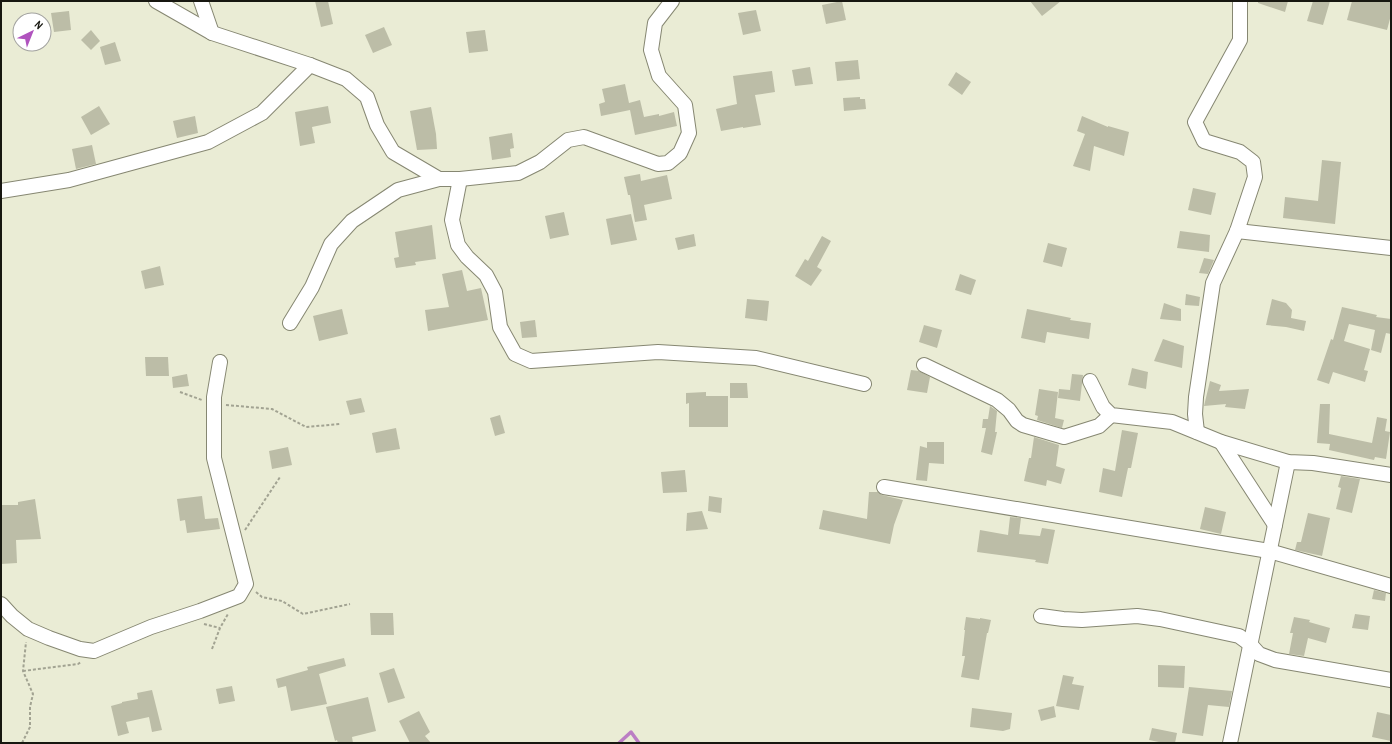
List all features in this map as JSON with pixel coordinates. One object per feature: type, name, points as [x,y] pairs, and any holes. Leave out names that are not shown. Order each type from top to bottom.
[{"type":"street","points":[[156,1],[212,33],[310,65],[346,79],[367,96],[377,125],[393,152],[439,179]]},
{"type":"street","points":[[201,1],[212,33]]},
{"type":"street","points":[[290,323],[312,287],[331,244],[352,221],[398,190],[439,179],[460,179],[518,173],[540,162],[568,140],[584,136],[658,164],[668,163],[680,153],[689,133],[684,105],[659,76],[651,50],[655,23],[672,1]]},
{"type":"street","points":[[1197,432],[1195,414],[1196,397],[1213,283],[1237,231],[1256,177],[1253,162],[1240,152],[1204,140],[1195,122],[1240,40],[1240,1]]},
{"type":"street","points":[[1,191],[69,180],[208,142],[262,113],[310,65]]},
{"type":"street","points":[[460,179],[452,220],[458,245],[467,257],[486,275],[495,292],[500,327],[515,354],[531,361],[658,352],[756,358],[864,384]]},
{"type":"street","points":[[1237,231],[1391,248]]},
{"type":"street","points":[[1,604],[12,616],[28,629],[80,649],[94,651],[151,627],[239,596],[246,584],[214,458],[214,404],[220,362]]},
{"type":"street","points":[[924,365],[996,400],[1009,410],[1017,421],[1023,426],[1064,437],[1099,426],[1111,415]]},
{"type":"street","points":[[1090,381],[1103,407],[1111,415],[1172,422],[1221,442],[1288,462],[1313,463],[1391,474]]},
{"type":"street","points":[[1221,442],[1275,525]]},
{"type":"street","points":[[1230,743],[1288,462]]},
{"type":"street","points":[[884,487],[1269,551],[1391,586]]},
{"type":"street","points":[[1041,616],[1063,620],[1136,616],[1160,618],[1238,636],[1250,644],[1259,654],[1275,660],[1391,680]]},
{"type":"path","points":[[180,392],[214,404],[272,409],[306,428],[340,424]]},
{"type":"path","points":[[236,545],[280,477]]},
{"type":"path","points":[[246,584],[262,597],[282,601],[303,614],[350,604]]},
{"type":"path","points":[[212,649],[220,628],[239,596]]},
{"type":"path","points":[[22,743],[30,727],[30,707],[33,694],[23,671],[28,629]]},
{"type":"path","points":[[23,671],[78,664],[94,651]]},
{"type":"building","points":[[315,1],[328,1],[333,24],[321,27]]},
{"type":"building","points":[[842,1],[846,20],[826,24],[822,5]]},
{"type":"building","points":[[1030,1],[1061,1],[1042,16]]},
{"type":"building","points":[[1258,1],[1288,1],[1285,12],[1258,3]]},
{"type":"building","points":[[1313,1],[1330,1],[1323,25],[1307,21]]},
{"type":"building","points":[[1352,1],[1391,1],[1391,15],[1387,30],[1347,20]]},
{"type":"building","points":[[756,10],[761,31],[743,35],[738,13]]},
{"type":"building","points":[[69,11],[71,30],[54,32],[52,13]]},
{"type":"building","points":[[384,27],[392,45],[373,53],[365,35]]},
{"type":"building","points":[[91,30],[100,41],[91,50],[81,40]]},
{"type":"building","points":[[485,30],[488,51],[469,53],[466,32]]},
{"type":"building","points":[[115,42],[121,61],[105,65],[100,47]]},
{"type":"building","points":[[858,60],[860,79],[837,81],[835,62]]},
{"type":"building","points":[[810,67],[813,84],[795,86],[792,70]]},
{"type":"building","points":[[772,71],[775,92],[755,95],[761,125],[721,131],[716,109],[737,104],[733,76]]},
{"type":"building","points":[[956,72],[971,82],[962,95],[948,85]]},
{"type":"building","points":[[625,84],[629,103],[640,100],[644,117],[659,114],[659,116],[674,112],[677,126],[635,135],[630,110],[601,116],[599,104],[605,102],[602,89]]},
{"type":"building","points":[[860,97],[860,99],[865,99],[866,109],[844,111],[843,98]]},
{"type":"building","points":[[99,106],[110,124],[91,135],[81,117]]},
{"type":"building","points":[[328,106],[331,123],[312,127],[315,143],[300,146],[295,112]]},
{"type":"building","points":[[431,107],[437,149],[417,150],[410,111]]},
{"type":"building","points":[[195,116],[198,133],[177,138],[173,121]]},
{"type":"building","points":[[1082,116],[1108,127],[1129,132],[1124,156],[1094,146],[1090,171],[1073,166],[1085,134],[1077,131]]},
{"type":"building","points":[[512,133],[514,148],[510,149],[511,157],[492,160],[489,137]]},
{"type":"building","points":[[92,145],[96,164],[76,169],[72,149]]},
{"type":"building","points":[[1322,160],[1341,162],[1335,224],[1283,218],[1285,197],[1318,201]]},
{"type":"building","points":[[640,174],[641,181],[667,175],[672,199],[644,205],[647,220],[635,222],[630,195],[628,195],[624,177]]},
{"type":"building","points":[[1193,188],[1216,193],[1211,215],[1188,210]]},
{"type":"building","points":[[564,212],[569,235],[550,239],[545,216]]},
{"type":"building","points":[[631,214],[637,240],[611,245],[606,219]]},
{"type":"building","points":[[432,225],[436,259],[415,262],[416,265],[396,268],[394,258],[399,257],[395,232]]},
{"type":"building","points":[[1180,231],[1210,235],[1209,252],[1177,248]]},
{"type":"building","points":[[694,234],[696,246],[678,250],[675,238]]},
{"type":"building","points":[[822,236],[831,241],[817,267],[822,270],[811,286],[795,276],[805,259],[808,261]]},
{"type":"building","points":[[1048,243],[1067,248],[1062,267],[1043,262]]},
{"type":"building","points":[[1204,258],[1214,260],[1208,274],[1199,273]]},
{"type":"building","points":[[160,266],[164,285],[145,289],[141,271]]},
{"type":"building","points":[[462,270],[467,291],[481,288],[488,320],[428,331],[425,310],[449,307],[442,274]]},
{"type":"building","points":[[960,274],[976,280],[971,295],[955,290]]},
{"type":"building","points":[[1186,294],[1200,297],[1199,306],[1185,305]]},
{"type":"building","points":[[747,299],[769,301],[767,321],[745,318]]},
{"type":"building","points":[[1272,299],[1286,303],[1292,310],[1291,318],[1306,321],[1304,331],[1266,325]]},
{"type":"building","points":[[1164,303],[1181,309],[1181,321],[1160,319]]},
{"type":"building","points":[[1342,307],[1377,315],[1376,317],[1391,319],[1391,334],[1386,333],[1381,353],[1371,350],[1375,330],[1349,324],[1344,341],[1370,349],[1364,370],[1368,371],[1365,382],[1333,372],[1329,384],[1317,380],[1331,339],[1333,340]]},
{"type":"building","points":[[342,309],[348,334],[319,341],[313,316]]},
{"type":"building","points":[[1027,309],[1071,318],[1070,320],[1091,323],[1089,339],[1047,332],[1045,343],[1021,338]]},
{"type":"building","points":[[535,320],[537,337],[522,338],[520,322]]},
{"type":"building","points":[[924,325],[942,330],[937,348],[919,342]]},
{"type":"building","points":[[1163,339],[1184,346],[1182,368],[1154,361]]},
{"type":"building","points":[[145,357],[168,357],[169,376],[146,376]]},
{"type":"building","points":[[1132,368],[1148,372],[1146,389],[1128,385]]},
{"type":"building","points":[[911,370],[919,371],[930,377],[927,393],[907,390]]},
{"type":"building","points":[[187,374],[189,386],[173,388],[172,377]]},
{"type":"building","points":[[1072,374],[1083,375],[1080,401],[1058,398],[1059,389],[1070,390]]},
{"type":"building","points":[[1210,381],[1221,385],[1219,391],[1249,389],[1245,409],[1225,407],[1226,404],[1204,406]]},
{"type":"building","points":[[730,383],[747,383],[748,398],[730,398]]},
{"type":"building","points":[[1039,389],[1058,392],[1055,418],[1064,420],[1062,428],[1037,420],[1038,416],[1035,415]]},
{"type":"building","points":[[706,392],[706,396],[728,396],[728,427],[689,427],[689,403],[686,404],[686,393]]},
{"type":"building","points":[[361,398],[365,412],[350,415],[346,401]]},
{"type":"building","points":[[1320,404],[1330,404],[1329,434],[1372,443],[1377,417],[1387,419],[1385,431],[1390,432],[1386,459],[1375,457],[1374,460],[1329,450],[1330,444],[1317,443]]},
{"type":"building","points":[[990,406],[997,411],[995,432],[997,432],[992,455],[981,452],[986,428],[982,428],[983,419],[988,419]]},
{"type":"building","points":[[500,415],[505,433],[495,436],[490,418]]},
{"type":"building","points":[[396,428],[400,449],[376,453],[372,433]]},
{"type":"building","points":[[1122,430],[1138,433],[1131,468],[1128,468],[1122,497],[1099,492],[1103,468],[1115,471]]},
{"type":"building","points":[[1034,437],[1059,445],[1056,466],[1065,469],[1061,484],[1047,480],[1046,486],[1024,481],[1029,458],[1031,458]]},
{"type":"building","points":[[927,442],[944,442],[944,464],[929,463],[927,481],[916,480],[920,446],[927,448]]},
{"type":"building","points":[[288,447],[292,465],[272,469],[269,451]]},
{"type":"building","points":[[685,470],[687,492],[663,493],[661,472]]},
{"type":"building","points":[[1341,476],[1360,479],[1352,513],[1336,509],[1341,488],[1338,487]]},
{"type":"building","points":[[869,492],[878,492],[882,495],[903,500],[894,525],[890,544],[819,529],[823,510],[867,519]]},
{"type":"building","points":[[202,496],[205,519],[218,518],[220,529],[187,533],[185,520],[180,521],[177,499]]},
{"type":"building","points":[[709,496],[722,498],[721,513],[708,511]]},
{"type":"building","points":[[35,499],[41,539],[16,540],[17,563],[1,564],[1,505],[18,505],[18,502]]},
{"type":"building","points":[[1205,507],[1226,512],[1221,534],[1200,529]]},
{"type":"building","points":[[702,511],[708,529],[686,531],[687,513]]},
{"type":"building","points":[[1308,513],[1330,518],[1322,556],[1295,550],[1297,542],[1301,542]]},
{"type":"building","points":[[1010,517],[1021,518],[1019,534],[1040,536],[1042,528],[1055,530],[1048,564],[1035,562],[1036,560],[977,552],[980,530],[1008,535]]},
{"type":"building","points":[[1374,590],[1386,593],[1385,601],[1372,599]]},
{"type":"building","points":[[370,613],[393,613],[394,635],[371,635]]},
{"type":"building","points":[[1355,614],[1370,616],[1368,630],[1352,628]]},
{"type":"building","points":[[966,617],[991,620],[987,633],[979,680],[961,677],[965,656],[962,656]]},
{"type":"building","points":[[1294,617],[1310,620],[1309,622],[1330,628],[1326,643],[1308,638],[1304,656],[1289,654],[1293,633],[1290,633]]},
{"type":"building","points":[[344,658],[346,666],[319,674],[327,704],[291,711],[286,686],[278,688],[276,679],[308,670],[307,667]]},
{"type":"building","points":[[1158,665],[1185,666],[1184,688],[1158,687]]},
{"type":"building","points":[[394,668],[405,698],[388,703],[379,673]]},
{"type":"building","points":[[1063,675],[1074,677],[1072,684],[1084,686],[1079,710],[1056,706]]},
{"type":"building","points":[[232,686],[235,701],[219,704],[216,689]]},
{"type":"building","points":[[1189,687],[1232,691],[1229,707],[1208,705],[1203,736],[1182,733]]},
{"type":"building","points":[[152,690],[162,730],[152,732],[149,717],[126,722],[129,733],[118,736],[111,706],[138,699],[137,693]]},
{"type":"building","points":[[368,697],[376,731],[352,737],[353,743],[338,743],[337,740],[335,741],[326,707]]},
{"type":"building","points":[[1054,706],[1056,717],[1041,721],[1038,710]]},
{"type":"building","points":[[972,708],[1012,713],[1010,729],[1003,731],[970,727]]},
{"type":"building","points":[[419,711],[430,732],[425,736],[431,743],[410,743],[399,721]]},
{"type":"building","points":[[1377,712],[1391,715],[1391,741],[1372,737]]},
{"type":"building","points":[[1152,728],[1177,733],[1175,743],[1164,743],[1149,740]]},
{"type":"waterway","points":[[619,743],[631,732],[639,743]]}]
